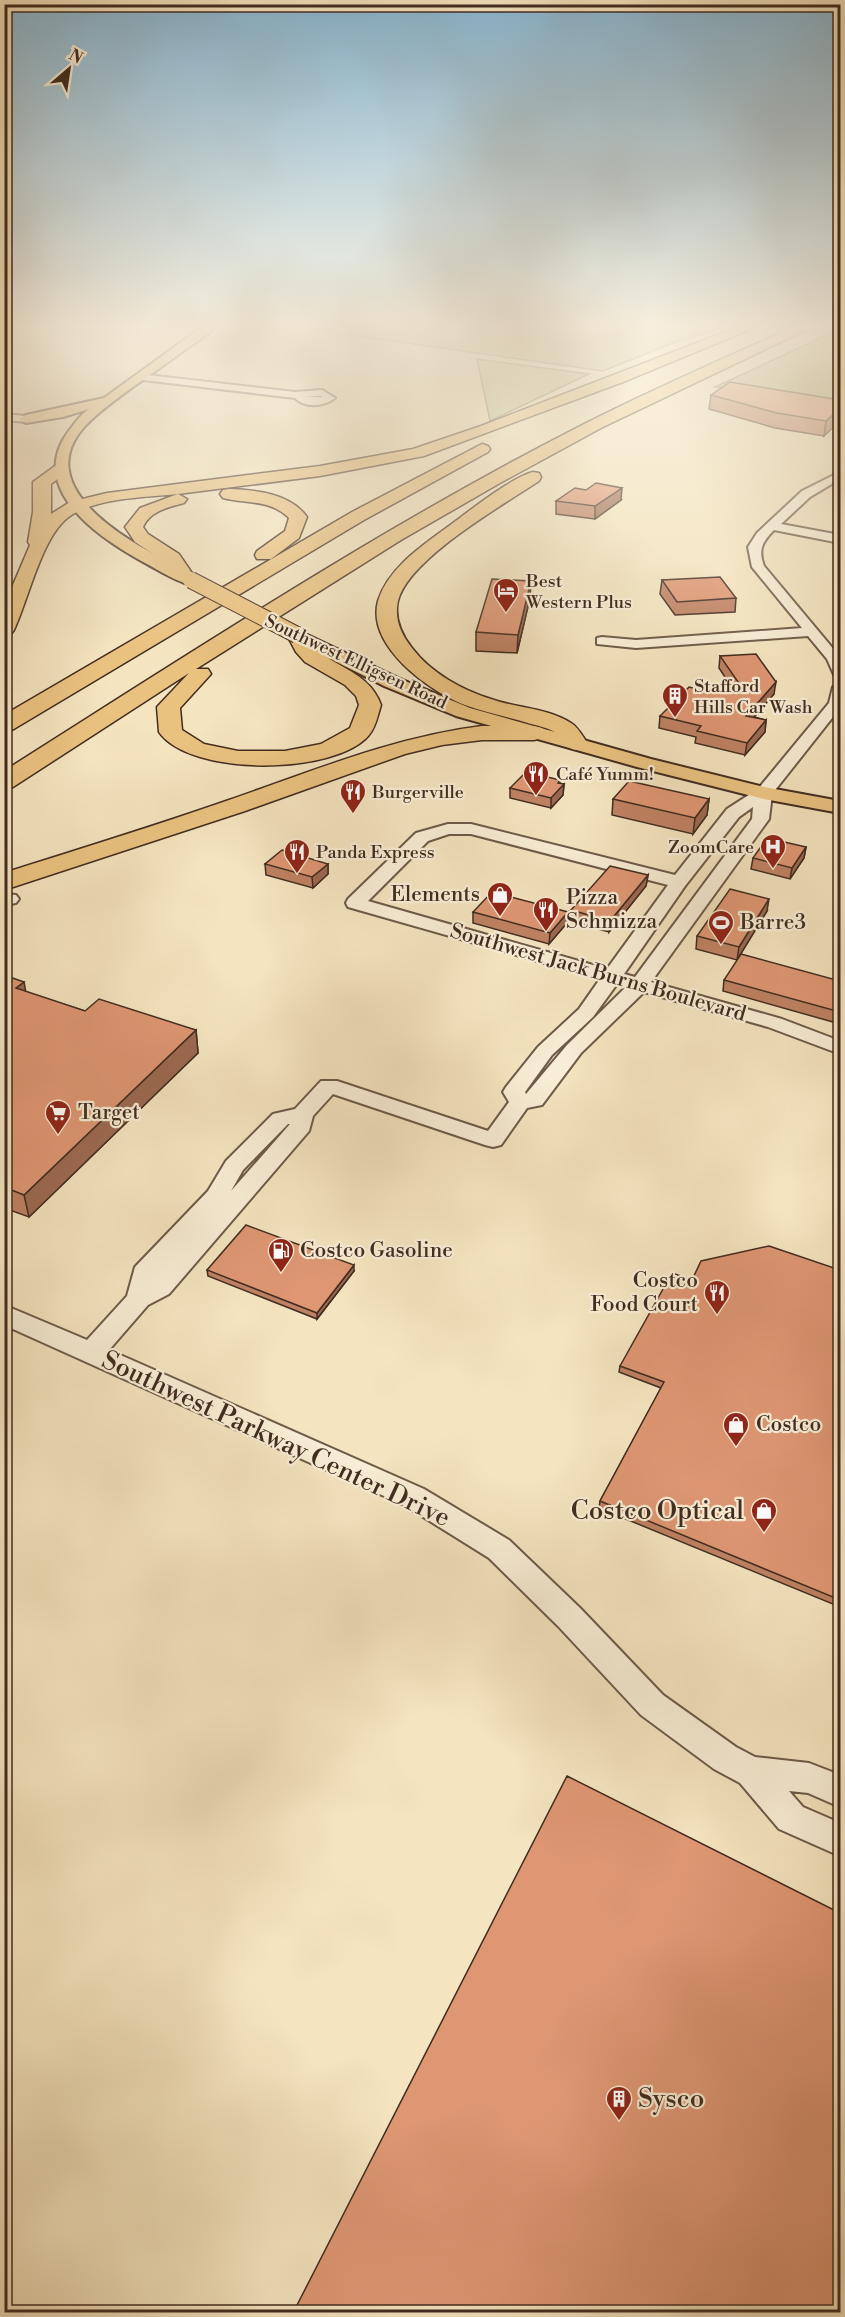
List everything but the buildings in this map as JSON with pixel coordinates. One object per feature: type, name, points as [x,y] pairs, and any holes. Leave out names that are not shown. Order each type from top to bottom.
[{"type":"highway","points":[[4,630],[24,589],[38,547],[58,516],[77,506],[156,491],[312,473],[413,454],[473,435]]},
{"type":"highway","points":[[4,725],[160,630],[457,462],[511,435]]},
{"type":"highway","points":[[4,782],[432,512],[573,435]]},
{"type":"highway","points":[[576,744],[564,728],[462,696],[425,674],[391,635],[386,617],[391,592],[402,573],[419,558],[470,520],[560,460],[603,435]]},
{"type":"highway","points":[[38,547],[37,539],[42,512],[42,482],[61,470]]},
{"type":"highway","points":[[160,630],[286,540],[293,534],[298,517],[289,508],[272,501],[233,494],[186,497],[147,511],[135,521],[135,533],[172,558],[187,578]]},
{"type":"highway","points":[[297,635],[311,656],[353,682],[369,699],[370,716],[367,724],[349,740],[320,752],[298,757],[248,760],[217,756],[195,749],[182,742],[167,729],[166,708],[182,689],[303,602],[349,565]]},
{"type":"highway","points":[[397,749],[463,712]]},
{"type":"highway","points":[[6,893],[236,806],[397,749],[442,738],[483,733],[534,733]]},
{"type":"main road","points":[[73,435],[63,453],[61,470],[64,485],[77,506]]},
{"type":"main road","name":"Southwest Elligsen Road","points":[[77,506],[111,535],[187,578],[391,682],[463,712],[534,733],[764,793],[840,807]]},
{"type":"main road","name":"Southwest Elligsen Road","points":[[764,793],[795,814],[840,825]]},
{"type":"street","points":[[840,476],[812,490],[756,542],[753,554],[755,561],[834,658],[840,674]]},
{"type":"street","points":[[772,526],[840,539]]},
{"type":"street","points":[[602,641],[636,644],[811,632]]},
{"type":"street","points":[[520,1102],[514,1092],[545,1051],[586,1013],[679,882],[732,813],[764,793],[836,704],[840,687]]},
{"type":"street","points":[[91,1353],[139,1299],[144,1273],[217,1196],[234,1166],[281,1119],[302,1114],[329,1086],[493,1140],[520,1102],[534,1100],[574,1049],[639,985],[760,819],[764,793]]},
{"type":"street","name":"Southwest Jack Burns Boulevard","points":[[679,882],[471,829],[448,829],[422,837],[354,903],[775,1023],[840,1048]]},
{"type":"street","name":"Southwest Parkway Center Drive","points":[[4,1314],[403,1492],[454,1520],[499,1549],[569,1617],[652,1705],[685,1731],[751,1772],[791,1818],[840,1840]]},
{"type":"street","name":"Southwest Parkway Center Drive","points":[[751,1772],[809,1778],[840,1791]]},
{"type":"place","name":"Best Western Plus","points":[[506,614]]},
{"type":"place","name":"Stafford Hills Car Wash","points":[[675,719]]},
{"type":"place","name":"Café Yumm!","points":[[536,797]]},
{"type":"place","name":"Burgerville","points":[[353,815]]},
{"type":"place","name":"ZoomCare","points":[[773,870]]},
{"type":"place","name":"Panda Express","points":[[297,875]]},
{"type":"place","name":"Elements","points":[[500,918]]},
{"type":"place","name":"Pizza Schmizza","points":[[546,933]]},
{"type":"place","name":"Barre3","points":[[721,946]]},
{"type":"place","name":"Target","points":[[58,1136]]},
{"type":"place","name":"Costco Gasoline","points":[[281,1274]]},
{"type":"place","name":"Costco Food Court","points":[[717,1316]]},
{"type":"place","name":"Costco","points":[[736,1448]]},
{"type":"place","name":"Costco Optical","points":[[764,1534]]},
{"type":"place","name":"Sysco","points":[[619,2122]]}]
